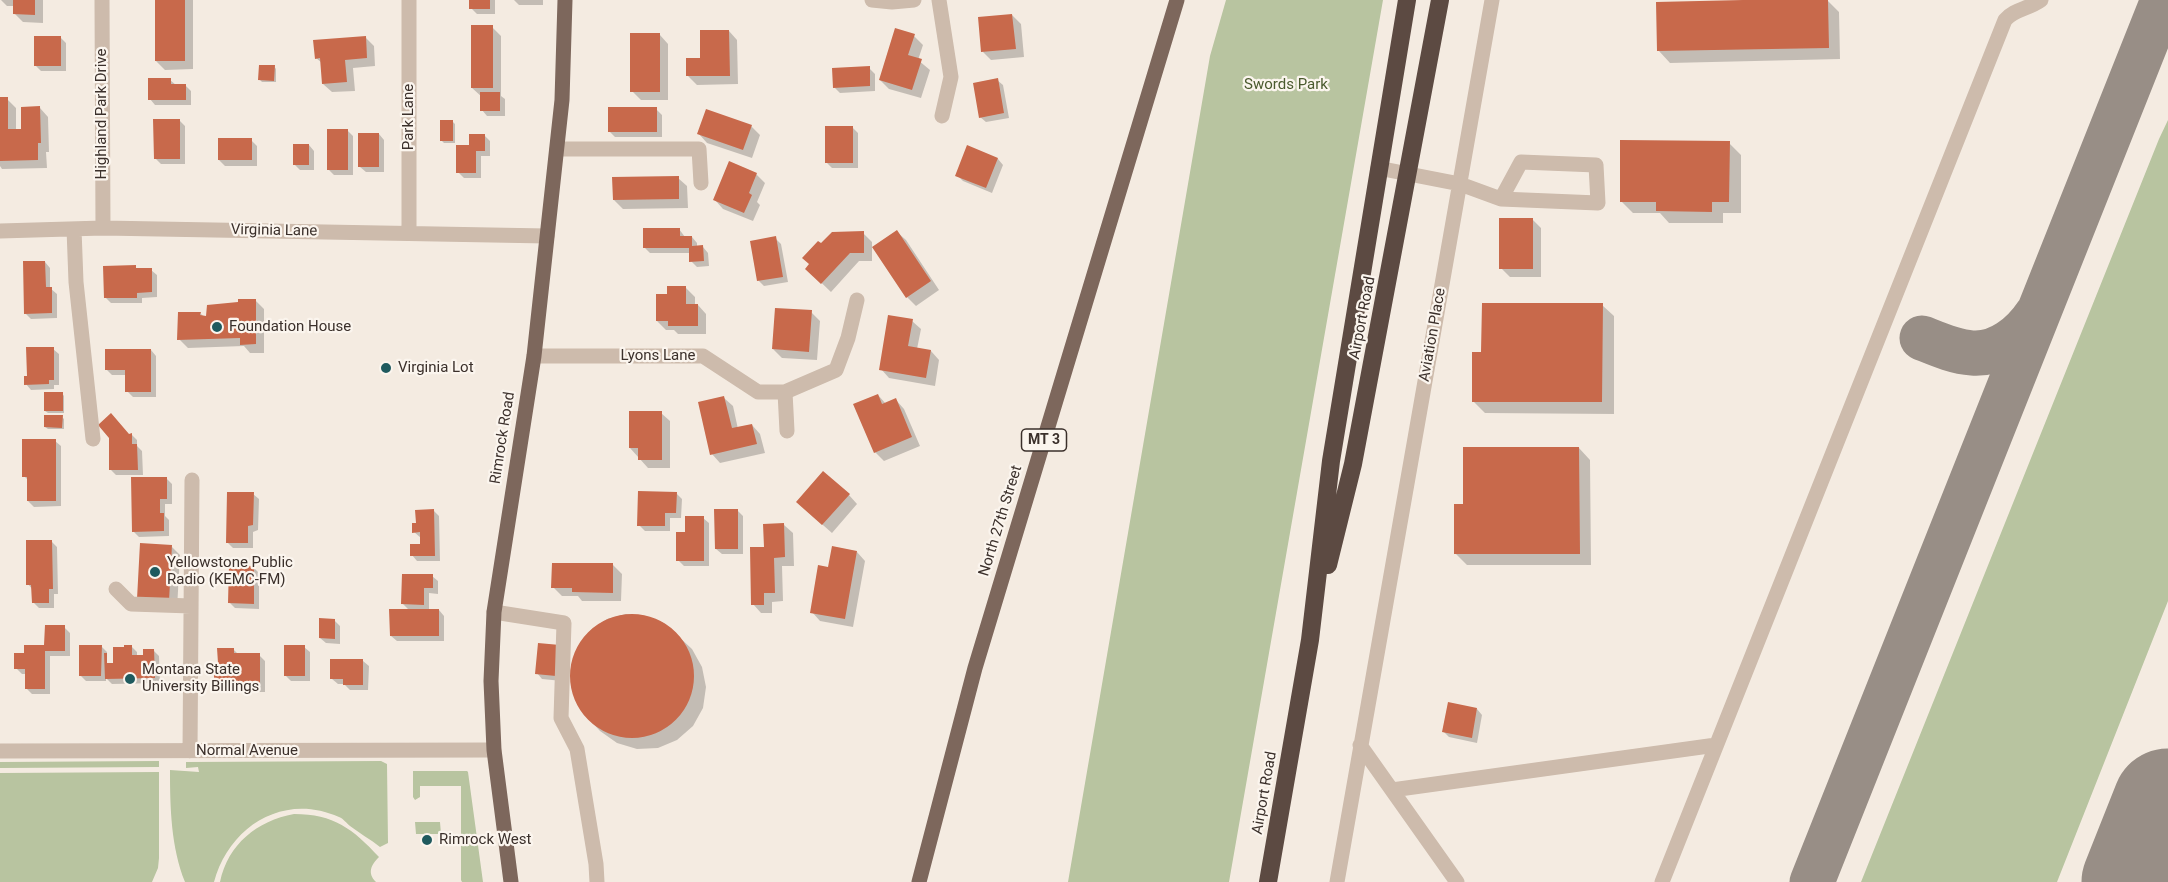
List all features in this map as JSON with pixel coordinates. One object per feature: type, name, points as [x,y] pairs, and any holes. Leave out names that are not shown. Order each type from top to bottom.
[{"type":"highway","name":"Airport Road","points":[[1268,882],[1310,639],[1331,461],[1407,0]]},
{"type":"highway","name":"Airport Road","points":[[1310,639],[1353,464],[1440,0]]},
{"type":"main road","name":"Rimrock Road","points":[[511,882],[494,750],[491,681],[495,612],[534,356],[562,100],[565,0]]},
{"type":"main road","name":"North 27th Street","points":[[919,882],[975,668],[1177,0]]},
{"type":"street","name":"Highland Park Drive","points":[[102,0],[102,228]]},
{"type":"street","name":"Park Lane","points":[[409,0],[409,233]]},
{"type":"street","points":[[872,0],[892,2],[914,0]]},
{"type":"street","points":[[939,0],[951,77],[942,116]]},
{"type":"street","name":"Aviation Place","points":[[1337,882],[1492,0]]},
{"type":"street","points":[[1662,882],[2005,20],[2010,14],[2034,6],[2041,0]]},
{"type":"street","points":[[557,149],[699,149],[701,183]]},
{"type":"street","points":[[1378,168],[1460,184],[1501,199],[1598,203],[1596,165],[1521,162],[1501,199]]},
{"type":"street","name":"Virginia Lane","points":[[0,231],[102,228],[547,236]]},
{"type":"street","points":[[74,229],[76,282],[93,439]]},
{"type":"street","name":"Lyons Lane","points":[[534,356],[703,356],[758,392],[785,392],[836,370],[848,338],[857,300]]},
{"type":"street","points":[[785,392],[787,431]]},
{"type":"street","points":[[190,751],[192,480]]},
{"type":"street","points":[[116,589],[131,604],[191,606]]},
{"type":"street","points":[[495,612],[564,623],[561,718],[577,749],[597,882]]},
{"type":"street","points":[[1360,745],[1457,882]]},
{"type":"street","points":[[1392,790],[1716,745]]},
{"type":"street","name":"Normal Avenue","points":[[0,751],[494,750]]},
{"type":"green space","name":"Swords Park","points":[[1226,0],[1383,0],[1229,882],[1068,882],[1210,56]]},
{"type":"green space","points":[[2168,120],[2168,601],[2057,882],[1861,882],[2159,139]]},
{"type":"green space","points":[[159,761],[159,767],[0,768],[0,762]]},
{"type":"green space","points":[[381,761],[387,764],[388,843],[380,847],[341,818],[318,810],[298,809],[279,812],[262,819],[246,830],[232,845],[221,862],[214,882],[185,882],[174,841],[170,770],[199,772],[198,767],[186,768],[186,762]]},
{"type":"green space","points":[[413,771],[468,772],[483,882],[462,882],[461,880],[461,786],[420,786],[420,797],[415,800]]},
{"type":"green space","points":[[159,772],[159,858],[158,868],[152,882],[0,882],[0,773]]},
{"type":"green space","points":[[294,814],[332,820],[360,838],[379,857],[371,869],[376,882],[220,882],[230,856],[246,836],[268,822]]},
{"type":"green space","points":[[415,822],[440,822],[441,834],[416,834]]},
{"type":"building","points":[[13,0],[35,0],[35,15],[13,14]]},
{"type":"building","points":[[155,0],[185,0],[185,61],[155,61]]},
{"type":"building","points":[[469,0],[490,0],[490,9],[469,9]]},
{"type":"building","points":[[1828,0],[1829,48],[1657,51],[1656,2]]},
{"type":"building","points":[[1012,14],[1016,49],[981,52],[978,17]]},
{"type":"building","points":[[471,25],[493,25],[493,88],[471,88]]},
{"type":"building","points":[[895,28],[915,34],[908,55],[922,59],[912,90],[879,80]]},
{"type":"building","points":[[700,30],[729,30],[730,76],[686,76],[686,58],[700,58]]},
{"type":"building","points":[[630,33],[660,33],[660,92],[630,92]]},
{"type":"building","points":[[34,36],[61,36],[61,66],[34,66]]},
{"type":"building","points":[[366,36],[367,58],[345,60],[347,82],[322,84],[320,58],[315,59],[313,40]]},
{"type":"building","points":[[259,65],[275,65],[274,81],[258,80]]},
{"type":"building","points":[[870,66],[870,86],[833,88],[832,68]]},
{"type":"building","points":[[148,78],[171,78],[171,84],[186,84],[186,100],[148,100]]},
{"type":"building","points":[[998,78],[1004,113],[979,118],[973,83]]},
{"type":"building","points":[[480,92],[500,92],[500,111],[480,111]]},
{"type":"building","points":[[0,97],[8,97],[8,129],[21,129],[21,107],[40,106],[41,143],[38,143],[38,160],[0,161]]},
{"type":"building","points":[[608,107],[657,107],[657,132],[608,132]]},
{"type":"building","points":[[706,109],[752,125],[743,150],[697,134]]},
{"type":"building","points":[[153,119],[180,119],[180,159],[154,159]]},
{"type":"building","points":[[440,120],[453,120],[453,141],[440,141]]},
{"type":"building","points":[[825,126],[853,126],[853,163],[825,163]]},
{"type":"building","points":[[327,129],[348,129],[348,170],[327,170]]},
{"type":"building","points":[[358,133],[379,133],[379,167],[358,167]]},
{"type":"building","points":[[469,134],[485,134],[485,151],[476,151],[476,173],[456,173],[456,145],[469,145]]},
{"type":"building","points":[[218,138],[252,138],[252,160],[218,160]]},
{"type":"building","points":[[1620,140],[1730,141],[1729,202],[1712,202],[1712,212],[1656,211],[1656,202],[1620,202]]},
{"type":"building","points":[[293,144],[309,144],[309,165],[293,165]]},
{"type":"building","points":[[967,145],[998,158],[986,188],[955,176]]},
{"type":"building","points":[[729,161],[757,173],[749,193],[752,195],[744,213],[713,200]]},
{"type":"building","points":[[679,176],[679,199],[613,200],[612,177]]},
{"type":"building","points":[[1499,218],[1533,218],[1533,269],[1499,269]]},
{"type":"building","points":[[643,228],[680,228],[680,236],[692,236],[692,246],[703,245],[704,261],[689,262],[689,248],[643,248]]},
{"type":"building","points":[[897,230],[931,281],[906,298],[872,247]]},
{"type":"building","points":[[864,231],[864,253],[850,253],[821,284],[805,269],[809,264],[802,258],[818,241],[821,243],[832,232]]},
{"type":"building","points":[[776,236],[783,277],[757,281],[750,241]]},
{"type":"building","points":[[23,261],[45,261],[46,287],[52,287],[52,313],[24,314]]},
{"type":"building","points":[[136,265],[136,268],[152,268],[152,292],[137,293],[137,298],[104,298],[103,266]]},
{"type":"building","points":[[667,286],[686,286],[686,304],[698,304],[698,326],[668,326],[668,321],[656,321],[656,294],[667,294]]},
{"type":"building","name":"Foundation House","points":[[238,299],[256,299],[256,344],[240,345],[240,338],[177,340],[178,312],[201,312],[200,315],[206,316],[207,305],[238,302]]},
{"type":"building","points":[[1482,303],[1603,303],[1602,402],[1472,402],[1472,352],[1481,352]]},
{"type":"building","points":[[775,308],[812,310],[809,352],[772,349]]},
{"type":"building","points":[[888,315],[913,319],[908,346],[931,350],[926,378],[879,370]]},
{"type":"building","points":[[26,347],[54,347],[54,380],[49,380],[49,384],[24,385],[24,376],[27,376]]},
{"type":"building","points":[[105,349],[151,349],[151,392],[125,392],[125,370],[105,370]]},
{"type":"building","points":[[44,392],[63,392],[63,411],[44,411]]},
{"type":"building","points":[[878,394],[882,404],[896,398],[912,437],[874,453],[853,404]]},
{"type":"building","points":[[724,396],[732,428],[752,424],[757,444],[710,455],[698,402]]},
{"type":"building","points":[[629,411],[662,411],[662,460],[638,460],[638,448],[629,448]]},
{"type":"building","points":[[111,413],[129,434],[132,433],[132,444],[137,444],[138,470],[109,470],[109,438],[98,425]]},
{"type":"building","points":[[44,415],[63,415],[62,428],[44,427]]},
{"type":"building","points":[[22,439],[56,439],[56,501],[27,501],[27,477],[22,477]]},
{"type":"building","points":[[1463,447],[1579,447],[1580,554],[1454,554],[1454,504],[1463,504]]},
{"type":"building","points":[[823,471],[850,494],[822,525],[796,502]]},
{"type":"building","points":[[131,477],[167,477],[167,499],[160,499],[160,513],[164,513],[164,531],[132,532]]},
{"type":"building","points":[[638,491],[677,492],[676,513],[665,513],[665,526],[637,526]]},
{"type":"building","points":[[227,492],[254,492],[253,525],[248,526],[248,543],[226,543]]},
{"type":"building","points":[[434,509],[435,556],[410,556],[410,544],[420,544],[420,532],[412,533],[412,523],[416,523],[415,510]]},
{"type":"building","points":[[714,509],[738,509],[738,549],[715,549]]},
{"type":"building","points":[[685,516],[704,516],[704,561],[676,561],[676,532],[685,532]]},
{"type":"building","points":[[784,523],[785,557],[774,558],[775,593],[764,593],[764,605],[751,605],[750,547],[764,547],[763,524]]},
{"type":"building","points":[[26,540],[52,540],[53,589],[49,589],[49,603],[32,603],[31,585],[26,585]]},
{"type":"building","name":"Yellowstone Public Radio (KEMC-FM)","points":[[140,543],[172,545],[169,601],[137,599]]},
{"type":"building","points":[[832,546],[857,551],[845,619],[810,613],[818,565],[828,567]]},
{"type":"building","points":[[552,563],[613,563],[613,593],[572,592],[572,588],[551,588]]},
{"type":"building","points":[[229,565],[254,566],[254,604],[228,603]]},
{"type":"building","points":[[402,574],[433,574],[433,588],[424,588],[424,605],[401,604]]},
{"type":"building","points":[[389,609],[439,609],[439,636],[390,636]]},
{"type":"building","points":[[632,614],[656,618],[676,632],[690,652],[694,676],[690,700],[676,720],[656,734],[632,738],[608,734],[588,720],[574,700],[570,676],[574,652],[588,632],[608,618]]},
{"type":"building","points":[[319,618],[335,619],[335,639],[319,638]]},
{"type":"building","points":[[45,625],[65,625],[65,651],[45,651],[45,689],[25,689],[25,669],[14,669],[14,653],[24,653],[24,645],[44,645]]},
{"type":"building","points":[[538,643],[560,645],[556,676],[535,674]]},
{"type":"building","points":[[79,645],[102,645],[101,676],[79,676]]},
{"type":"building","points":[[124,645],[132,645],[132,655],[143,655],[143,649],[154,649],[155,678],[105,679],[104,653],[107,653],[107,663],[113,663],[113,647],[124,647]]},
{"type":"building","points":[[284,645],[305,645],[305,676],[284,676]]},
{"type":"building","points":[[217,648],[234,648],[234,653],[260,653],[260,686],[214,687],[214,663],[218,663]]},
{"type":"building","points":[[330,659],[363,659],[363,685],[343,685],[343,679],[330,679]]},
{"type":"building","points":[[1448,702],[1477,708],[1472,738],[1442,732]]},
{"type":"taxiway","points":[[1812,882],[2163,0]]},
{"type":"taxiway","points":[[1922,338],[1959,351],[1972,353],[1992,351],[2017,336],[2037,314]]},
{"type":"runway","points":[[2137,882],[2168,804]]},
{"type":"place","name":"Foundation House","points":[[217,327]]},
{"type":"place","name":"Virginia Lot","points":[[386,368]]},
{"type":"place","name":"Yellowstone Public Radio (KEMC-FM)","points":[[155,572]]},
{"type":"place","name":"Montana State University Billings","points":[[130,679]]},
{"type":"place","name":"Rimrock West","points":[[427,840]]}]
